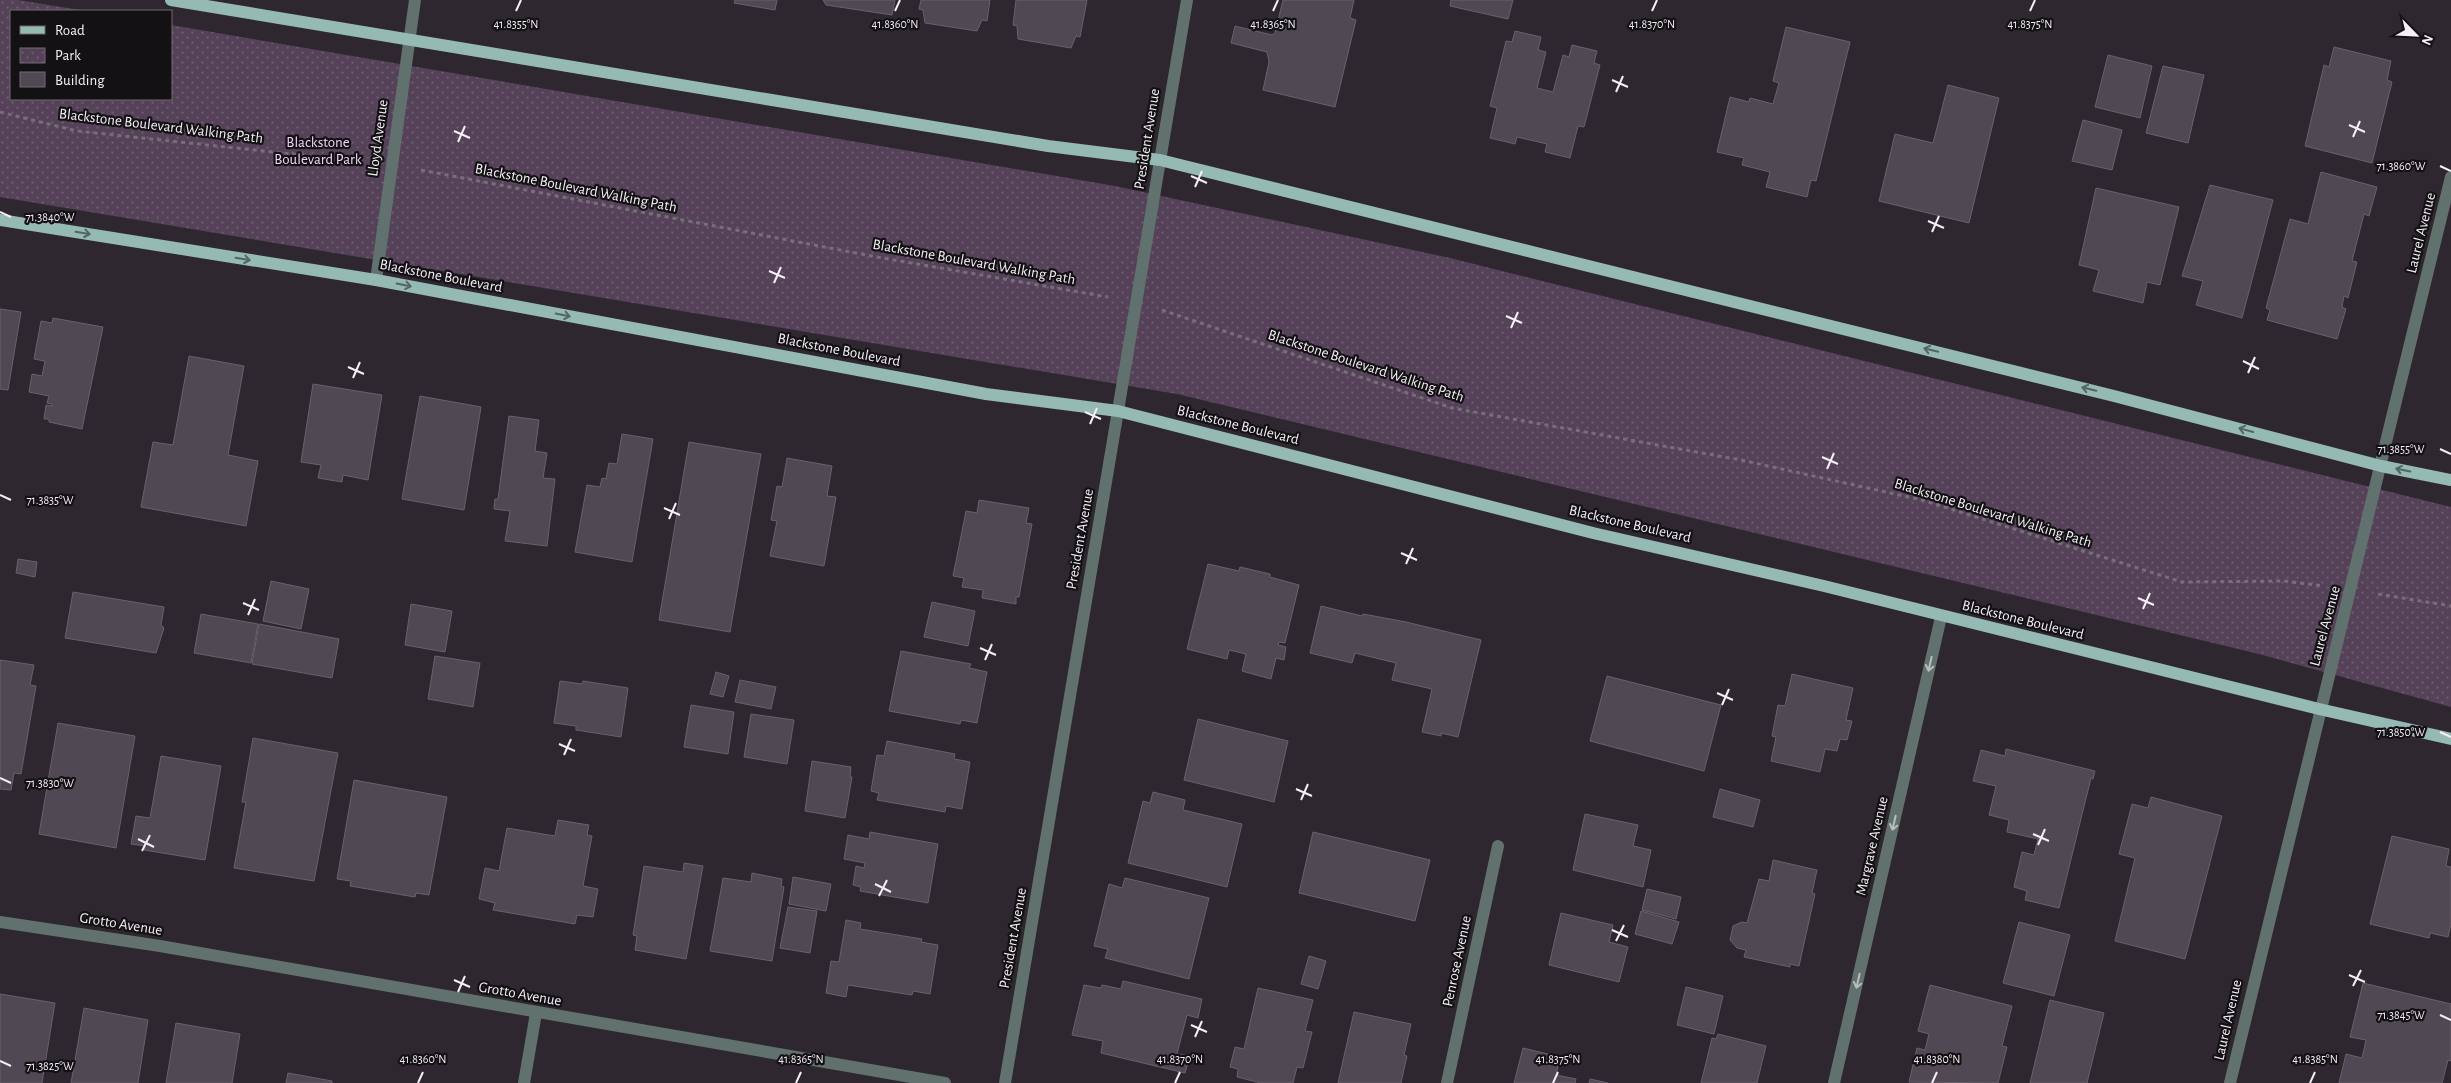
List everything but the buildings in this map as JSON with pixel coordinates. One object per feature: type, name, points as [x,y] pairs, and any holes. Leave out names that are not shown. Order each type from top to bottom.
[{"type":"main road","points":[[171,0],[1048,146],[1160,160],[2114,396],[2381,466],[2451,480]]},
{"type":"main road","name":"Blackstone Boulevard","points":[[0,220],[376,280],[986,394],[1118,411],[1593,533],[1824,586],[1941,617],[2319,709],[2451,739]]},
{"type":"street","name":"Lloyd Avenue","points":[[376,280],[408,39],[415,0]]},
{"type":"street","name":"President Avenue","points":[[1005,1083],[1187,0]]},
{"type":"street","name":"Laurel Avenue","points":[[2230,1083],[2319,709],[2352,589],[2451,177]]},
{"type":"street","name":"Margrave Avenue","points":[[1834,1083],[1941,617]]},
{"type":"street","name":"Penrose Avenue","points":[[1447,1083],[1498,846]]},
{"type":"street","name":"Grotto Avenue","points":[[0,922],[169,948],[946,1083]]},
{"type":"street","points":[[524,1083],[536,1013]]},
{"type":"path","name":"Blackstone Boulevard Walking Path","points":[[0,112],[77,131],[320,157]]},
{"type":"path","name":"Blackstone Boulevard Walking Path","points":[[420,170],[877,257],[1136,302],[1452,408],[1741,460],[1922,500],[2182,582],[2284,581],[2352,589],[2451,606]]},
{"type":"green space","name":"Blackstone Boulevard Park","points":[[0,0],[18,0],[80,10],[10,10],[10,100],[172,100],[172,25],[1115,186],[1450,258],[2451,507],[2451,707],[2259,654],[1177,394],[0,197]]}]
